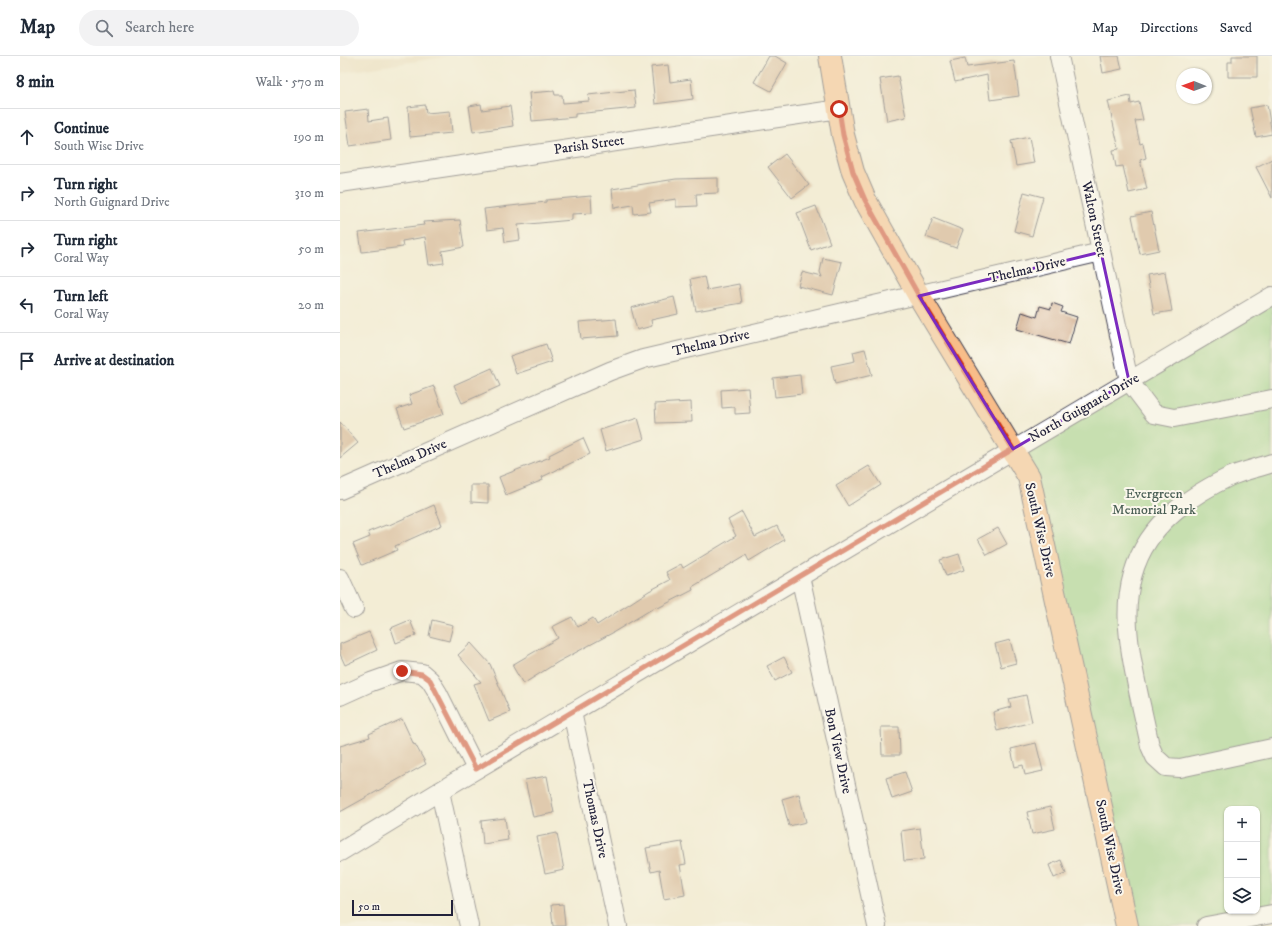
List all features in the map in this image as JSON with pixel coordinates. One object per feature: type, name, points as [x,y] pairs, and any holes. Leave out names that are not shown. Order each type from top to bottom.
[{"type":"main road","name":"South Wise Drive","points":[[830,56],[843,135],[851,164],[865,200],[919,296],[1029,477],[1127,926]]},
{"type":"street","name":"Walton Street","points":[[1059,56],[1129,381]]},
{"type":"street","name":"Parish Street","points":[[340,183],[839,109]]},
{"type":"street","name":"Thelma Drive","points":[[340,490],[610,371],[643,359],[919,296],[1101,252]]},
{"type":"street","name":"North Guignard Drive","points":[[340,852],[440,790],[1272,296]]},
{"type":"street","points":[[1129,381],[1154,414],[1174,418],[1272,399]]},
{"type":"street","points":[[1272,463],[1230,477],[1189,499],[1154,530],[1136,560],[1129,587],[1127,613],[1129,640],[1150,746],[1155,757],[1166,768],[1180,768],[1272,748]]},
{"type":"street","name":"Bon View Drive","points":[[800,576],[877,926]]},
{"type":"street","points":[[340,578],[354,609]]},
{"type":"street","points":[[340,696],[395,673],[411,671],[422,674],[430,680],[438,693],[476,769]]},
{"type":"street","name":"Thomas Drive","points":[[572,712],[618,926]]},
{"type":"street","points":[[440,790],[469,926]]},
{"type":"street","points":[[1206,926],[1272,914]]},
{"type":"highlighted area","points":[[1101,252],[1129,381],[1013,449],[919,296]]},
{"type":"shaded area","points":[[340,56],[450,56],[340,73]]},
{"type":"green space","name":"Evergreen Memorial Park","points":[[1272,296],[1272,918],[1239,926],[1127,926],[1013,449]]},
{"type":"building","points":[[769,56],[775,56],[787,63],[771,91],[754,82]]},
{"type":"building","points":[[1100,56],[1119,56],[1122,69],[1103,73]]},
{"type":"building","points":[[1232,56],[1257,56],[1257,77],[1228,77],[1228,62],[1232,62]]},
{"type":"building","points":[[965,58],[967,67],[1014,61],[1019,96],[990,100],[987,75],[955,82],[950,61]]},
{"type":"building","points":[[668,65],[670,82],[691,79],[693,99],[655,104],[651,67]]},
{"type":"building","points":[[898,76],[906,117],[887,121],[880,79]]},
{"type":"building","points":[[634,90],[636,108],[575,114],[575,117],[532,121],[529,93],[554,91],[555,95],[562,95],[563,103],[589,101],[588,95]]},
{"type":"building","points":[[1130,96],[1131,104],[1139,102],[1143,120],[1135,121],[1140,144],[1143,143],[1146,158],[1140,160],[1147,189],[1129,193],[1123,166],[1116,167],[1113,150],[1119,149],[1108,101]]},
{"type":"building","points":[[481,104],[482,110],[510,106],[513,126],[473,132],[469,106]]},
{"type":"building","points":[[425,105],[426,113],[450,111],[452,133],[410,137],[408,107]]},
{"type":"building","points":[[1267,105],[1272,134],[1256,137],[1250,108]]},
{"type":"building","points":[[368,109],[369,121],[388,118],[391,140],[350,146],[345,112]]},
{"type":"building","points":[[1029,137],[1034,163],[1016,166],[1011,141]]},
{"type":"building","points":[[785,154],[809,185],[792,198],[768,167]]},
{"type":"building","points":[[1272,159],[1272,198],[1256,167]]},
{"type":"building","points":[[718,178],[718,193],[696,194],[697,206],[676,207],[676,199],[649,203],[651,212],[634,214],[633,205],[614,208],[612,189],[676,179]]},
{"type":"building","points":[[1024,192],[1043,197],[1032,236],[1014,231]]},
{"type":"building","points":[[591,196],[592,213],[572,214],[572,220],[518,225],[520,240],[505,242],[503,228],[487,230],[484,209],[546,202],[546,200]]},
{"type":"building","points":[[816,206],[830,243],[811,250],[797,213]]},
{"type":"building","points":[[1151,212],[1159,250],[1140,254],[1132,216]]},
{"type":"building","points":[[933,218],[963,230],[956,248],[926,237]]},
{"type":"building","points":[[460,220],[464,247],[442,251],[444,263],[429,265],[425,237],[402,241],[403,247],[362,252],[359,233],[424,225],[423,222]]},
{"type":"building","points":[[823,258],[842,262],[833,295],[798,286],[802,272],[822,277],[820,272]]},
{"type":"building","points":[[1165,272],[1172,311],[1154,314],[1147,275]]},
{"type":"building","points":[[704,276],[707,290],[739,284],[742,303],[696,311],[690,279]]},
{"type":"building","points":[[674,297],[678,314],[651,320],[652,326],[637,330],[631,308]]},
{"type":"building","points":[[1052,303],[1063,307],[1061,312],[1077,317],[1069,344],[1017,329],[1022,312],[1037,317],[1040,306],[1051,309]]},
{"type":"building","points":[[616,319],[618,336],[581,339],[579,322]]},
{"type":"building","points":[[546,344],[552,362],[516,374],[510,356]]},
{"type":"building","points":[[865,349],[872,375],[835,384],[831,366],[855,361],[853,352]]},
{"type":"building","points":[[492,368],[500,386],[462,403],[454,385]]},
{"type":"building","points":[[800,375],[802,394],[775,397],[773,378]]},
{"type":"building","points":[[434,386],[444,414],[404,428],[397,409],[412,404],[409,395]]},
{"type":"building","points":[[748,388],[750,413],[735,414],[735,407],[722,408],[721,390]]},
{"type":"building","points":[[691,402],[692,422],[656,423],[655,404]]},
{"type":"building","points":[[638,418],[644,439],[606,451],[600,430]]},
{"type":"building","points":[[340,422],[358,443],[340,458]]},
{"type":"building","points":[[583,438],[590,454],[542,477],[543,480],[506,495],[499,477],[550,457],[549,455]]},
{"type":"building","points":[[869,466],[881,485],[848,506],[836,486]]},
{"type":"building","points":[[471,485],[488,485],[488,503],[471,502]]},
{"type":"building","points":[[434,505],[442,525],[395,546],[397,550],[362,565],[353,544],[370,537],[368,532],[386,525],[387,526]]},
{"type":"building","points":[[742,512],[755,537],[777,526],[784,540],[749,561],[746,555],[692,587],[693,590],[658,608],[657,606],[614,632],[558,662],[523,684],[512,665],[558,638],[552,627],[572,617],[578,627],[593,618],[597,625],[649,591],[670,580],[666,572],[681,564],[683,568],[736,536],[728,520]]},
{"type":"building","points":[[998,528],[1007,544],[987,555],[978,539]]},
{"type":"building","points":[[959,554],[964,570],[946,576],[940,560]]},
{"type":"building","points":[[410,620],[416,635],[396,643],[391,628]]},
{"type":"building","points":[[432,620],[453,625],[449,641],[429,636]]},
{"type":"building","points":[[369,632],[377,650],[345,665],[340,654],[340,644]]},
{"type":"building","points":[[1010,640],[1016,663],[1001,667],[995,644]]},
{"type":"building","points":[[471,643],[490,664],[510,712],[489,721],[474,684],[481,682],[458,655]]},
{"type":"building","points":[[784,657],[792,672],[775,681],[767,666]]},
{"type":"building","points":[[1026,695],[1032,722],[997,731],[993,712],[1011,707],[1009,699]]},
{"type":"building","points":[[402,719],[414,745],[415,744],[426,764],[340,812],[340,746],[370,737],[369,734]]},
{"type":"building","points":[[881,727],[899,727],[900,755],[882,755]]},
{"type":"building","points":[[1036,743],[1043,771],[1025,775],[1023,765],[1015,767],[1011,749]]},
{"type":"building","points":[[905,772],[912,792],[892,799],[886,778]]},
{"type":"building","points":[[547,776],[554,813],[533,817],[525,780]]},
{"type":"building","points":[[799,794],[806,822],[789,826],[782,799]]},
{"type":"building","points":[[1050,807],[1055,829],[1032,834],[1027,812]]},
{"type":"building","points":[[505,818],[508,840],[483,844],[481,821]]},
{"type":"building","points":[[920,828],[924,859],[904,861],[901,831]]},
{"type":"building","points":[[557,833],[564,870],[545,874],[537,837]]},
{"type":"building","points":[[682,842],[686,864],[680,865],[685,895],[664,899],[659,870],[651,872],[646,848]]},
{"type":"building","points":[[1061,860],[1066,873],[1054,878],[1049,865]]},
{"type":"building","points":[[563,904],[565,926],[553,926],[551,905]]},
{"type":"route","points":[[402,671],[411,671],[422,674],[430,680],[476,769],[1013,449],[919,296],[865,200],[853,172],[843,135],[839,109]]}]
